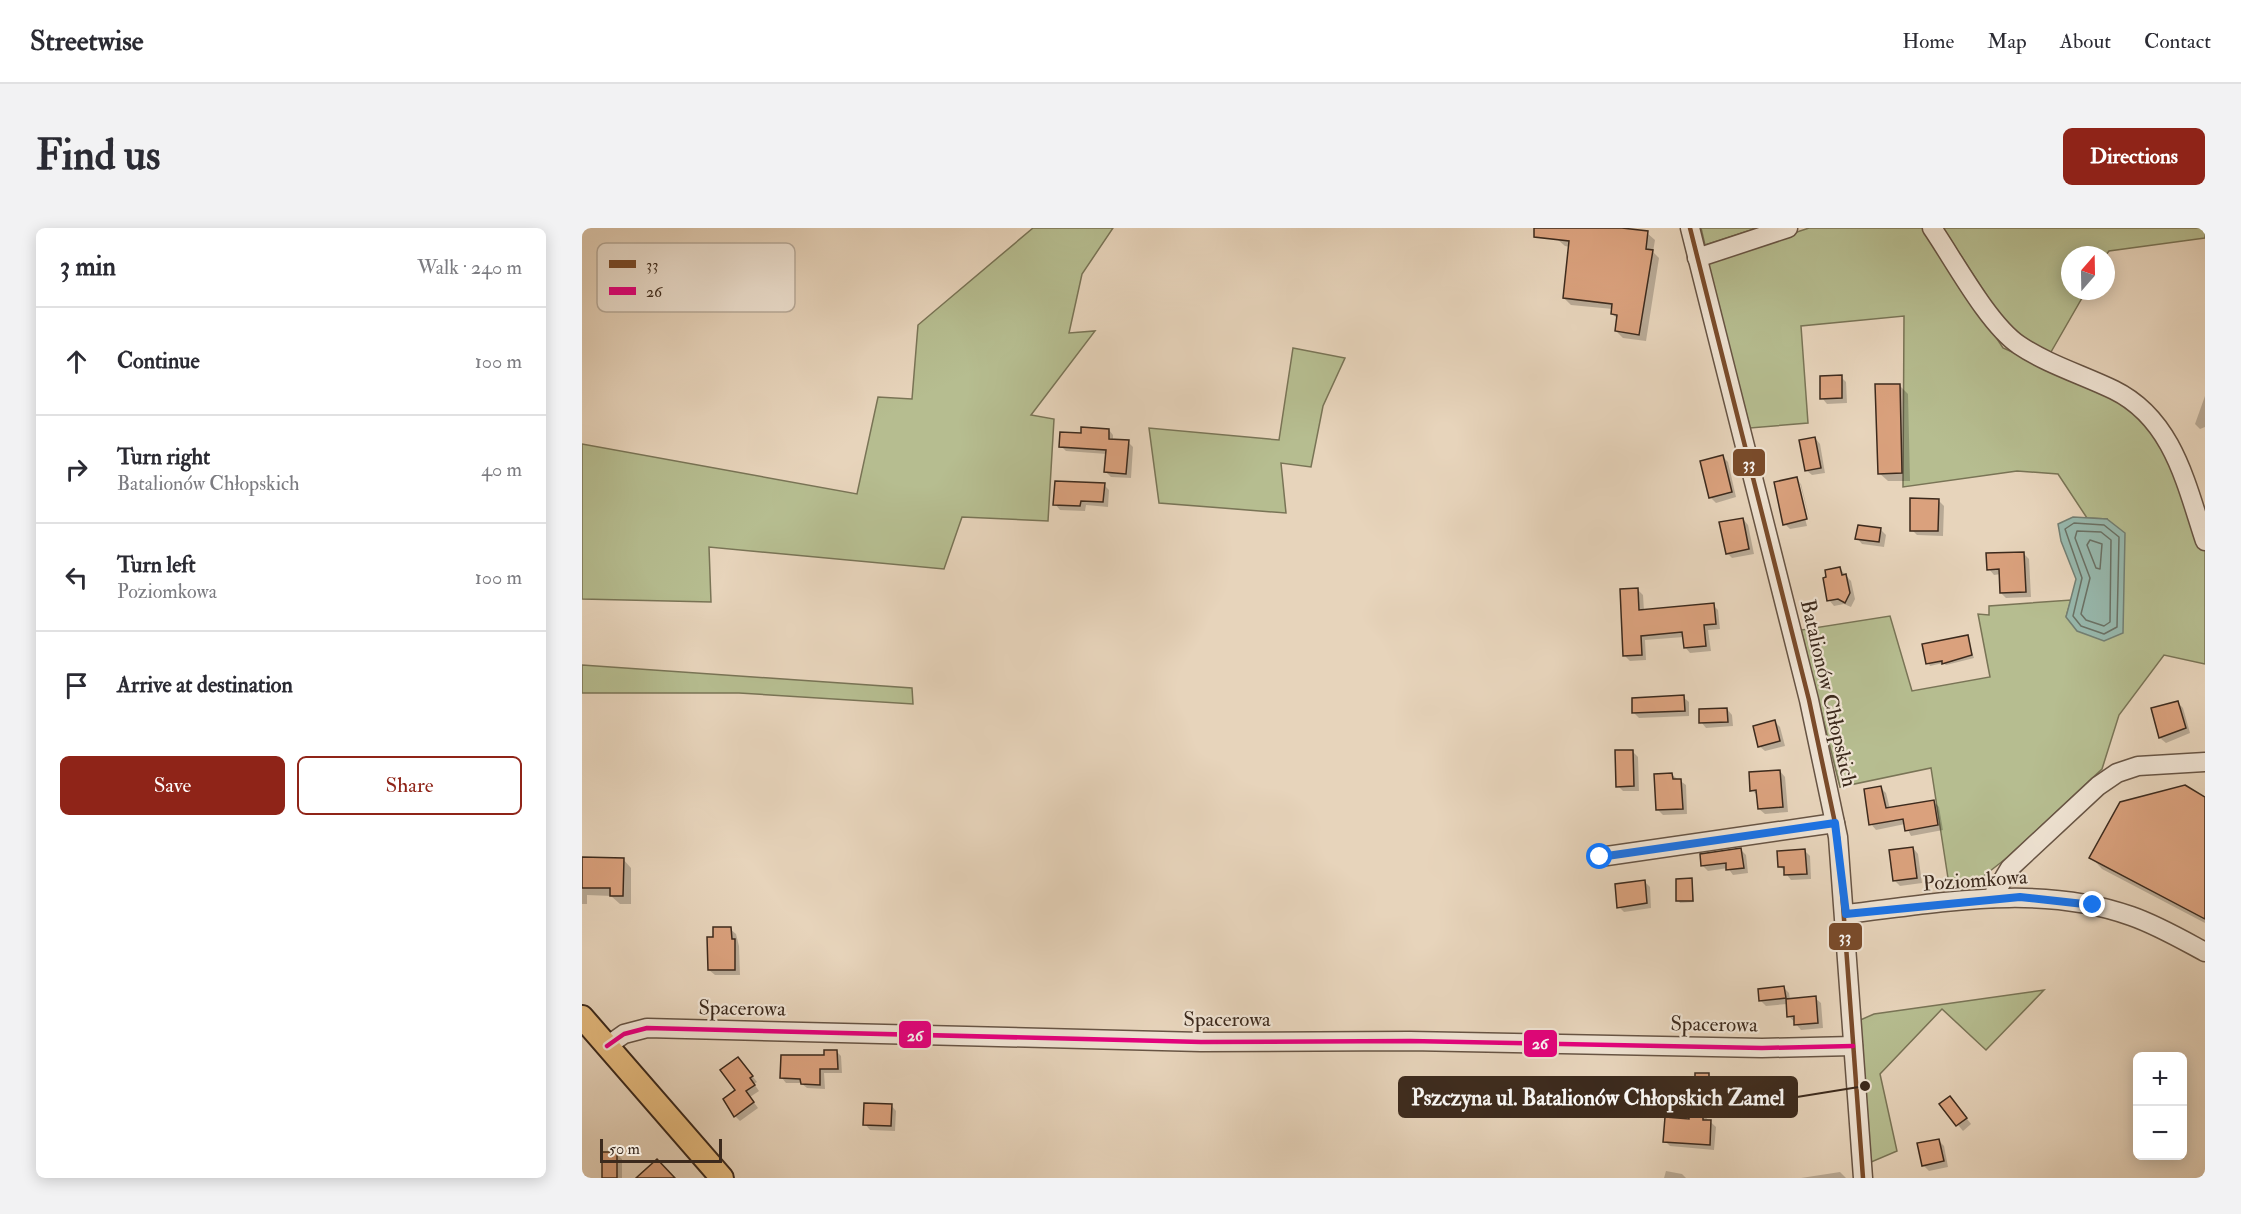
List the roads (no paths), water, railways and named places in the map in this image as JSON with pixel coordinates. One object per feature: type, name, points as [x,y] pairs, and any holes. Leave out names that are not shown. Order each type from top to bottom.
[{"type":"main road","points":[[582,1017],[722,1178]]},
{"type":"street","name":"Batalionów Chłopskich","points":[[1690,228],[1809,700],[1835,823],[1846,914],[1863,1178]]},
{"type":"street","points":[[1697,258],[1788,228]]},
{"type":"street","points":[[1932,228],[1986,308],[2003,330],[2019,345],[2116,391],[2152,419],[2174,453],[2193,499],[2205,541]]},
{"type":"street","points":[[1992,898],[2010,868],[2098,786],[2117,773],[2138,766],[2205,762]]},
{"type":"street","points":[[1600,857],[1835,823]]},
{"type":"street","name":"Poziomkowa","points":[[1846,914],[1992,898],[2058,899],[2093,905],[2132,916],[2205,952]]},
{"type":"street","name":"Spacerowa","points":[[607,1046],[624,1034],[647,1028],[1201,1042],[1410,1041],[1762,1048],[1853,1046]]},
{"type":"water","points":[[2073,517],[2107,519],[2125,533],[2123,633],[2104,641],[2077,631],[2066,617],[2076,579],[2061,541],[2058,524]]},
{"type":"place","name":"Pszczyna ul. Batalionów Chłopskich Zamel","points":[[1865,1086]]}]
